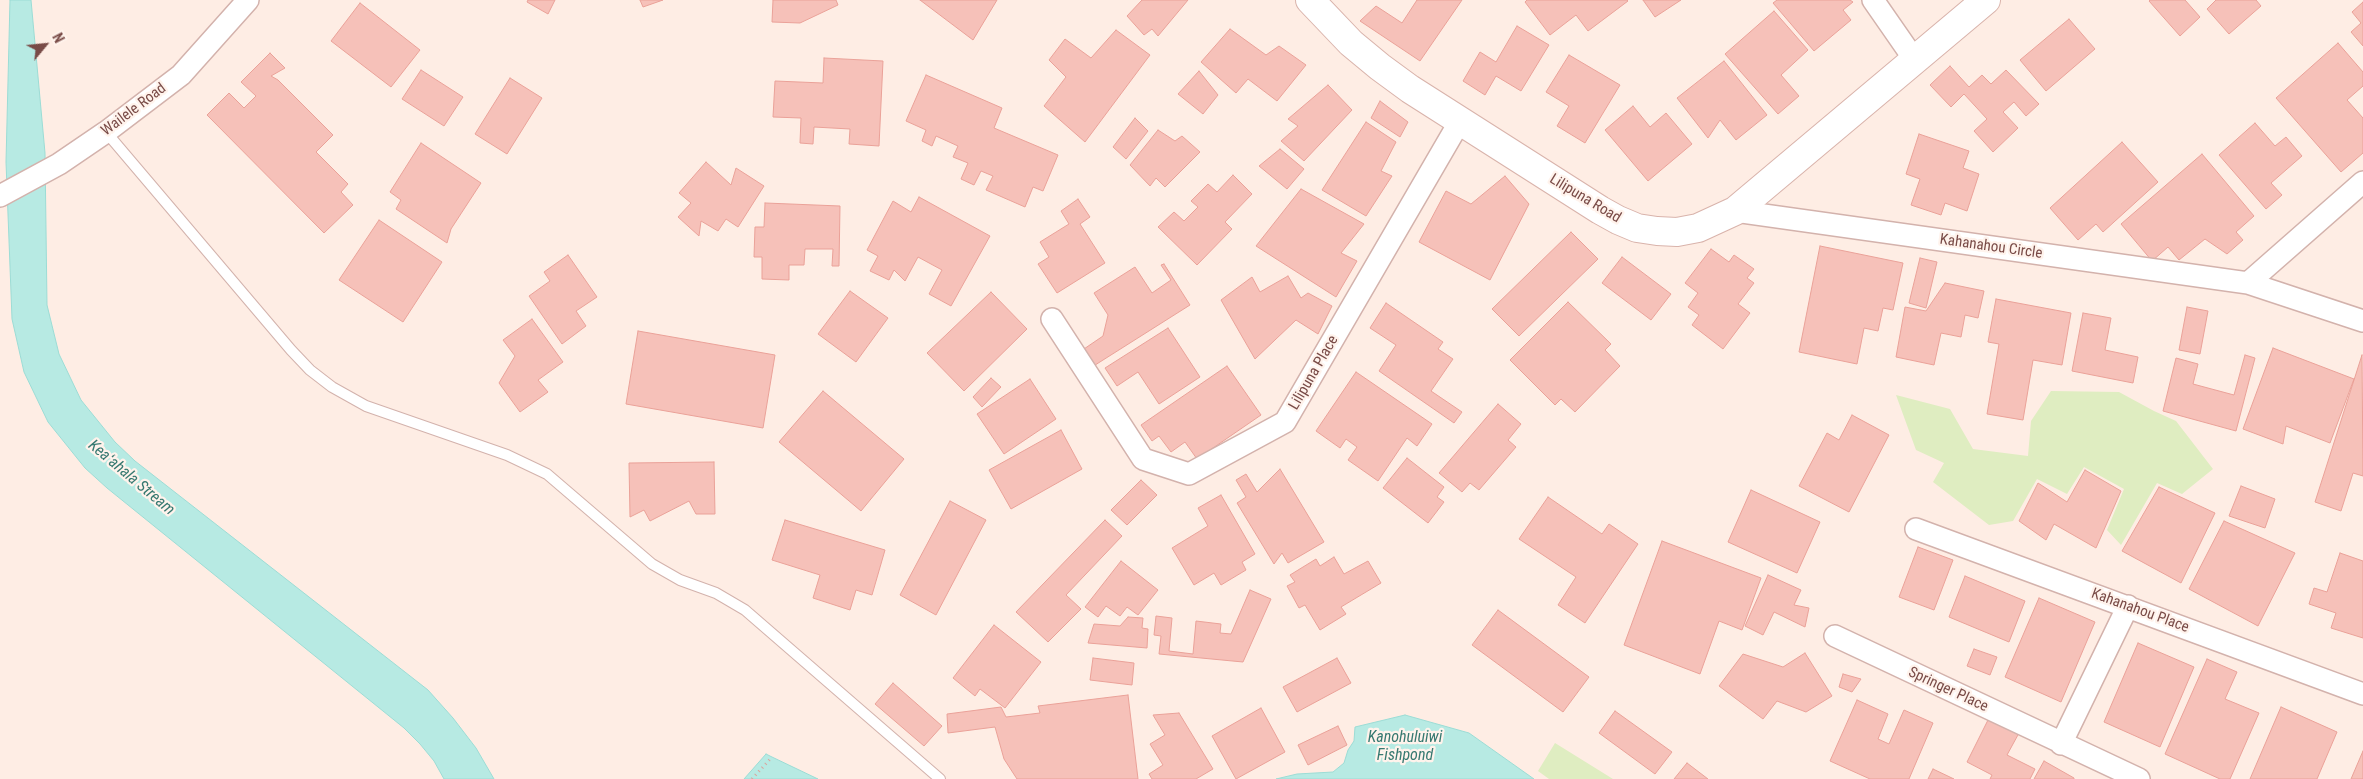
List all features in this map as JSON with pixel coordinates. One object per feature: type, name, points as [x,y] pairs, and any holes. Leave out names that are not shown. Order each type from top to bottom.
[{"type":"street","name":"Wailele Road","points":[[0,196],[59,164],[106,132],[181,75],[248,0]]},
{"type":"street","name":"Lilipuna Road","points":[[1310,0],[1351,43],[1380,67],[1460,121],[1600,210],[1637,228],[1657,232],[1698,228],[1735,211],[1986,0]]},
{"type":"street","points":[[1873,0],[1914,59]]},
{"type":"street","name":"Lilipuna Place","points":[[1052,319],[1143,459],[1189,474],[1286,422],[1460,121]]},
{"type":"street","points":[[2248,283],[2363,182]]},
{"type":"street","name":"Kahanahou Circle","points":[[1735,211],[2248,283],[2363,321]]},
{"type":"street","name":"Kahanahou Place","points":[[1916,529],[2363,694]]},
{"type":"street","points":[[2062,744],[2128,606]]},
{"type":"street","name":"Springer Place","points":[[1835,636],[2139,779]]},
{"type":"lane","points":[[106,132],[310,370],[332,387],[366,406],[507,455],[547,474],[652,564],[680,580],[716,593],[745,610],[940,779]]},
{"type":"path","points":[[752,779],[772,757]]},
{"type":"green space","points":[[2051,391],[2119,392],[2176,421],[2213,469],[2182,494],[2157,483],[2121,545],[2107,530],[2124,489],[2084,467],[2067,494],[2037,479],[2013,521],[1989,525],[1933,482],[1944,463],[1916,450],[1896,395],[1950,409],[1973,449],[2028,456],[2031,421]]},
{"type":"green space","points":[[1555,743],[1613,779],[1549,779],[1538,771]]},
{"type":"water","name":"Keaʻahala Stream","points":[[10,0],[31,0],[45,153],[47,305],[59,354],[81,400],[115,442],[135,461],[428,690],[476,748],[494,779],[444,779],[434,761],[404,728],[107,488],[85,468],[48,422],[24,372],[12,319],[6,162]]},
{"type":"water","name":"Kanohuluiwi Fishpond","points":[[1405,715],[1469,733],[1534,779],[1276,779],[1297,774],[1333,772],[1344,763],[1348,750],[1354,741],[1355,727]]},
{"type":"water","points":[[766,754],[772,757],[818,779],[744,779]]},
{"type":"building","points":[[528,0],[555,0],[548,14],[527,2]]},
{"type":"building","points":[[640,0],[663,0],[643,7]]},
{"type":"building","points":[[773,0],[836,0],[838,5],[800,23],[772,22]]},
{"type":"building","points":[[920,0],[997,0],[973,40]]},
{"type":"building","points":[[1142,0],[1188,0],[1158,36],[1152,29],[1144,35],[1127,16]]},
{"type":"building","points":[[1417,0],[1462,0],[1420,61],[1360,21],[1376,6],[1402,23]]},
{"type":"building","points":[[1527,0],[1628,1],[1588,31],[1576,15],[1550,35],[1525,2]]},
{"type":"building","points":[[1643,0],[1681,0],[1655,17]]},
{"type":"building","points":[[1777,0],[1850,0],[1853,2],[1843,10],[1851,20],[1814,51],[1773,3]]},
{"type":"building","points":[[2150,0],[2185,0],[2200,17],[2180,36]]},
{"type":"building","points":[[2216,0],[2256,0],[2261,6],[2229,34],[2207,9]]},
{"type":"building","points":[[2363,2],[2363,46],[2351,32],[2361,23],[2352,12]]},
{"type":"building","points":[[360,3],[420,50],[391,87],[331,41]]},
{"type":"building","points":[[1774,11],[1808,50],[1781,75],[1799,96],[1778,114],[1725,54]]},
{"type":"building","points":[[2069,19],[2095,49],[2046,91],[2020,60]]},
{"type":"building","points":[[1517,26],[1549,45],[1521,91],[1496,76],[1485,95],[1463,81],[1480,52],[1496,62]]},
{"type":"building","points":[[1230,29],[1266,55],[1279,46],[1306,65],[1277,101],[1248,79],[1236,93],[1201,62]]},
{"type":"building","points":[[1116,30],[1150,55],[1085,142],[1044,106],[1066,77],[1049,60],[1065,39],[1091,58]]},
{"type":"building","points":[[2338,43],[2363,72],[2363,86],[2347,100],[2363,118],[2363,153],[2341,172],[2276,98]]},
{"type":"building","points":[[270,53],[285,68],[271,76],[278,80],[333,135],[316,152],[348,184],[341,192],[353,205],[324,233],[207,115],[229,93],[244,108],[256,96],[241,82]]},
{"type":"building","points":[[1569,55],[1620,85],[1585,143],[1557,126],[1569,106],[1546,92]]},
{"type":"building","points":[[824,58],[883,61],[879,146],[849,144],[850,129],[814,127],[813,144],[800,143],[801,118],[773,117],[775,81],[823,83]]},
{"type":"building","points":[[1724,61],[1767,115],[1736,140],[1720,120],[1708,138],[1677,98]]},
{"type":"building","points":[[1950,66],[1969,87],[1982,75],[1991,84],[2006,70],[2039,104],[2026,116],[2014,102],[2003,112],[2018,128],[1993,152],[1974,131],[1987,119],[1964,94],[1951,107],[1930,85]]},
{"type":"building","points":[[421,70],[463,97],[444,126],[402,99]]},
{"type":"building","points":[[1199,71],[1218,95],[1203,114],[1178,94]]},
{"type":"building","points":[[926,75],[1002,108],[994,128],[1058,155],[1043,191],[1033,187],[1025,207],[986,190],[993,176],[981,171],[974,185],[961,179],[968,163],[953,157],[958,146],[936,136],[932,146],[922,141],[926,130],[906,121]]},
{"type":"building","points":[[510,78],[542,98],[507,154],[475,134]]},
{"type":"building","points":[[1328,85],[1352,110],[1304,161],[1281,141],[1298,126],[1288,119]]},
{"type":"building","points":[[1380,101],[1408,122],[1400,137],[1371,118]]},
{"type":"building","points":[[1633,106],[1650,127],[1666,113],[1692,144],[1648,181],[1605,130]]},
{"type":"building","points":[[1135,118],[1148,131],[1126,159],[1113,147]]},
{"type":"building","points":[[1366,122],[1396,142],[1381,171],[1392,176],[1366,216],[1322,190]]},
{"type":"building","points":[[2255,123],[2275,146],[2286,137],[2302,156],[2271,183],[2282,195],[2266,209],[2219,155]]},
{"type":"building","points":[[1158,130],[1175,141],[1182,136],[1200,152],[1165,187],[1156,178],[1150,186],[1130,165]]},
{"type":"building","points":[[1919,134],[1969,151],[1963,168],[1979,174],[1967,211],[1945,203],[1941,215],[1911,205],[1920,179],[1906,174]]},
{"type":"building","points":[[2122,142],[2158,182],[2103,232],[2096,224],[2078,240],[2050,208]]},
{"type":"building","points":[[421,143],[481,183],[451,229],[447,243],[396,209],[401,200],[390,192]]},
{"type":"building","points":[[1280,149],[1304,169],[1287,189],[1259,166]]},
{"type":"building","points":[[2202,154],[2254,216],[2236,232],[2243,240],[2227,254],[2205,239],[2179,260],[2168,247],[2152,261],[2121,224]]},
{"type":"building","points":[[706,162],[731,185],[736,168],[764,186],[738,227],[726,219],[718,231],[701,221],[699,236],[678,217],[691,203],[679,193]]},
{"type":"building","points":[[1233,175],[1252,194],[1225,222],[1232,229],[1197,265],[1158,227],[1174,212],[1184,221],[1198,207],[1191,201],[1208,184],[1217,192]]},
{"type":"building","points":[[1505,176],[1529,204],[1490,280],[1419,242],[1446,191],[1471,204]]},
{"type":"building","points":[[1301,189],[1364,224],[1341,253],[1357,261],[1336,297],[1256,246]]},
{"type":"building","points":[[919,197],[990,236],[951,306],[929,294],[942,270],[918,257],[905,281],[894,270],[889,280],[870,271],[878,256],[867,250],[893,201],[911,212]]},
{"type":"building","points":[[1078,199],[1090,217],[1080,224],[1105,263],[1057,293],[1038,264],[1049,257],[1040,242],[1069,224],[1061,211]]},
{"type":"building","points":[[765,203],[840,206],[839,266],[832,266],[833,249],[805,249],[804,265],[789,265],[789,280],[762,279],[762,257],[754,257],[755,227],[764,227]]},
{"type":"building","points":[[379,220],[442,262],[403,322],[339,280]]},
{"type":"building","points":[[1571,232],[1598,259],[1519,336],[1492,309]]},
{"type":"building","points":[[1820,246],[1903,263],[1893,310],[1883,308],[1878,331],[1864,328],[1857,364],[1799,352]]},
{"type":"building","points":[[1711,249],[1729,262],[1734,255],[1754,269],[1747,278],[1754,283],[1738,304],[1750,313],[1723,349],[1692,325],[1699,315],[1688,307],[1698,293],[1685,283]]},
{"type":"building","points":[[568,255],[597,297],[576,311],[586,326],[562,344],[529,296],[550,281],[544,272]]},
{"type":"building","points":[[1622,257],[1671,294],[1651,320],[1602,283]]},
{"type":"building","points":[[1920,258],[1937,262],[1926,308],[1909,303]]},
{"type":"building","points":[[1164,264],[1190,305],[1092,367],[1081,351],[1103,336],[1108,315],[1094,293],[1135,267],[1152,293],[1171,280],[1161,265]]},
{"type":"building","points":[[1288,276],[1301,298],[1308,293],[1332,306],[1318,334],[1296,320],[1255,359],[1221,300],[1252,277],[1260,292]]},
{"type":"building","points":[[1945,283],[1984,291],[1978,318],[1965,315],[1961,337],[1941,333],[1934,365],[1896,357],[1905,307],[1926,311]]},
{"type":"building","points":[[850,291],[888,318],[856,362],[818,334]]},
{"type":"building","points":[[991,292],[1027,329],[964,391],[927,353]]},
{"type":"building","points":[[1996,299],[2071,313],[2062,365],[2033,360],[2023,420],[1987,414],[1999,344],[1988,342]]},
{"type":"building","points":[[1568,302],[1611,344],[1605,350],[1620,366],[1575,412],[1561,399],[1555,405],[1510,360]]},
{"type":"building","points":[[1386,303],[1443,342],[1438,349],[1453,359],[1431,391],[1462,412],[1454,423],[1379,371],[1396,345],[1370,328]]},
{"type":"building","points":[[2187,307],[2208,311],[2200,354],[2179,350]]},
{"type":"building","points":[[2083,313],[2111,318],[2105,350],[2138,357],[2133,383],[2072,371]]},
{"type":"building","points":[[532,319],[563,362],[538,380],[548,392],[520,412],[499,383],[515,356],[503,340]]},
{"type":"building","points":[[1168,328],[1200,377],[1159,404],[1138,372],[1117,386],[1105,368]]},
{"type":"building","points":[[638,331],[775,355],[763,428],[626,404]]},
{"type":"building","points":[[2273,348],[2354,379],[2330,443],[2286,426],[2283,444],[2243,429]]},
{"type":"building","points":[[2245,355],[2255,358],[2236,431],[2163,411],[2176,358],[2198,364],[2193,384],[2234,395]]},
{"type":"building","points":[[2362,355],[2363,476],[2353,473],[2341,511],[2315,502]]},
{"type":"building","points":[[1227,366],[1261,415],[1197,459],[1185,442],[1171,452],[1159,436],[1152,441],[1141,425]]},
{"type":"building","points":[[1356,372],[1432,424],[1417,446],[1407,438],[1378,481],[1348,460],[1357,447],[1346,439],[1340,448],[1316,431]]},
{"type":"building","points":[[991,378],[1001,387],[982,407],[973,397]]},
{"type":"building","points":[[1030,379],[1056,419],[1004,454],[977,414]]},
{"type":"building","points":[[823,391],[904,459],[861,511],[779,442]]},
{"type":"building","points":[[1498,404],[1521,424],[1508,440],[1516,447],[1479,490],[1470,483],[1462,492],[1439,473]]},
{"type":"building","points":[[1852,415],[1889,435],[1849,512],[1799,486],[1827,433],[1839,440]]},
{"type":"building","points":[[1061,430],[1082,469],[1011,509],[989,470]]},
{"type":"building","points":[[1407,458],[1444,487],[1437,497],[1444,502],[1428,523],[1383,488]]},
{"type":"building","points":[[714,462],[715,514],[696,514],[689,501],[650,521],[644,510],[630,517],[629,463]]},
{"type":"building","points":[[1280,469],[1324,542],[1288,563],[1282,553],[1274,564],[1237,503],[1246,497],[1236,480],[1246,474],[1257,492]]},
{"type":"building","points":[[2085,470],[2121,491],[2096,548],[2054,524],[2046,540],[2019,521],[2038,483],[2067,502]]},
{"type":"building","points":[[1141,480],[1157,495],[1127,525],[1111,510]]},
{"type":"building","points":[[2241,486],[2275,499],[2265,528],[2229,516]]},
{"type":"building","points":[[2159,487],[2215,513],[2181,583],[2122,551]]},
{"type":"building","points":[[1751,490],[1820,522],[1797,573],[1728,542]]},
{"type":"building","points":[[1221,495],[1255,554],[1242,562],[1246,570],[1221,585],[1214,573],[1194,585],[1172,548],[1208,526],[1198,508]]},
{"type":"building","points":[[1548,497],[1602,534],[1609,524],[1638,544],[1585,623],[1558,605],[1576,577],[1519,539]]},
{"type":"building","points":[[950,501],[986,520],[936,615],[900,595]]},
{"type":"building","points":[[785,520],[885,550],[872,595],[856,590],[850,610],[813,598],[820,575],[772,560]]},
{"type":"building","points":[[1105,520],[1122,536],[1066,595],[1081,609],[1048,642],[1016,612]]},
{"type":"building","points":[[2224,521],[2295,553],[2258,626],[2189,589]]},
{"type":"building","points":[[1662,541],[1761,578],[1742,630],[1719,621],[1700,674],[1624,645]]},
{"type":"building","points":[[1918,547],[1953,560],[1934,610],[1899,597]]},
{"type":"building","points":[[2340,553],[2363,561],[2363,638],[2331,628],[2336,613],[2309,604],[2314,588],[2327,592]]},
{"type":"building","points":[[1334,557],[1344,574],[1368,561],[1381,583],[1341,607],[1346,614],[1320,630],[1305,605],[1299,608],[1287,586],[1295,582],[1290,575],[1316,559],[1320,566]]},
{"type":"building","points":[[1121,561],[1158,590],[1138,615],[1127,607],[1120,616],[1106,606],[1098,617],[1085,607]]},
{"type":"building","points":[[1768,575],[1801,590],[1794,605],[1809,608],[1805,627],[1774,612],[1763,635],[1745,626]]},
{"type":"building","points":[[1965,576],[2025,601],[2009,642],[1949,617]]},
{"type":"building","points":[[1250,590],[1271,599],[1243,662],[1159,654],[1161,636],[1154,635],[1156,616],[1172,618],[1169,651],[1193,654],[1196,621],[1221,624],[1220,633],[1231,634]]},
{"type":"building","points":[[2039,598],[2095,622],[2061,702],[2005,677]]},
{"type":"building","points":[[1498,610],[1589,677],[1563,712],[1472,645]]},
{"type":"building","points":[[1128,617],[1143,618],[1142,628],[1148,629],[1147,648],[1088,643],[1094,624],[1120,626]]},
{"type":"building","points":[[994,625],[1041,662],[1005,708],[980,689],[975,696],[953,678]]},
{"type":"building","points":[[2138,643],[2194,667],[2160,747],[2104,722]]},
{"type":"building","points":[[1974,649],[1997,657],[1990,675],[1967,666]]},
{"type":"building","points":[[1805,653],[1832,696],[1806,712],[1777,701],[1763,719],[1719,686],[1743,654],[1783,667]]},
{"type":"building","points":[[1093,658],[1134,663],[1132,685],[1090,680]]},
{"type":"building","points":[[1337,658],[1351,683],[1297,712],[1283,687]]},
{"type":"building","points":[[2207,659],[2237,672],[2225,699],[2259,713],[2230,779],[2220,779],[2165,754]]},
{"type":"building","points":[[1843,674],[1861,679],[1852,692],[1839,687]]},
{"type":"building","points":[[893,683],[942,726],[924,746],[875,704]]},
{"type":"building","points":[[1128,695],[1138,779],[1017,779],[1004,759],[995,727],[948,733],[947,714],[1001,707],[1006,717],[1040,713],[1038,706]]},
{"type":"building","points":[[1857,700],[1888,714],[1878,739],[1889,744],[1904,710],[1933,723],[1909,779],[1870,779],[1830,761]]},
{"type":"building","points":[[2281,707],[2337,732],[2317,779],[2250,779]]},
{"type":"building","points":[[1261,708],[1285,752],[1236,779],[1212,736]]},
{"type":"building","points":[[1615,711],[1672,752],[1655,774],[1599,733]]},
{"type":"building","points":[[1179,713],[1213,769],[1196,779],[1152,779],[1149,774],[1163,765],[1150,744],[1165,735],[1153,715]]},
{"type":"building","points":[[1989,718],[2019,733],[2007,755],[2035,769],[2030,779],[1990,779],[1992,775],[1967,762]]},
{"type":"building","points":[[1338,726],[1347,745],[1308,765],[1298,745]]},
{"type":"building","points":[[2363,751],[2363,779],[2351,779]]},
{"type":"building","points":[[2044,761],[2074,778],[2074,779],[2034,779]]},
{"type":"building","points":[[1687,763],[1708,779],[1674,779]]},
{"type":"building","points":[[1933,769],[1954,779],[1928,779]]}]
